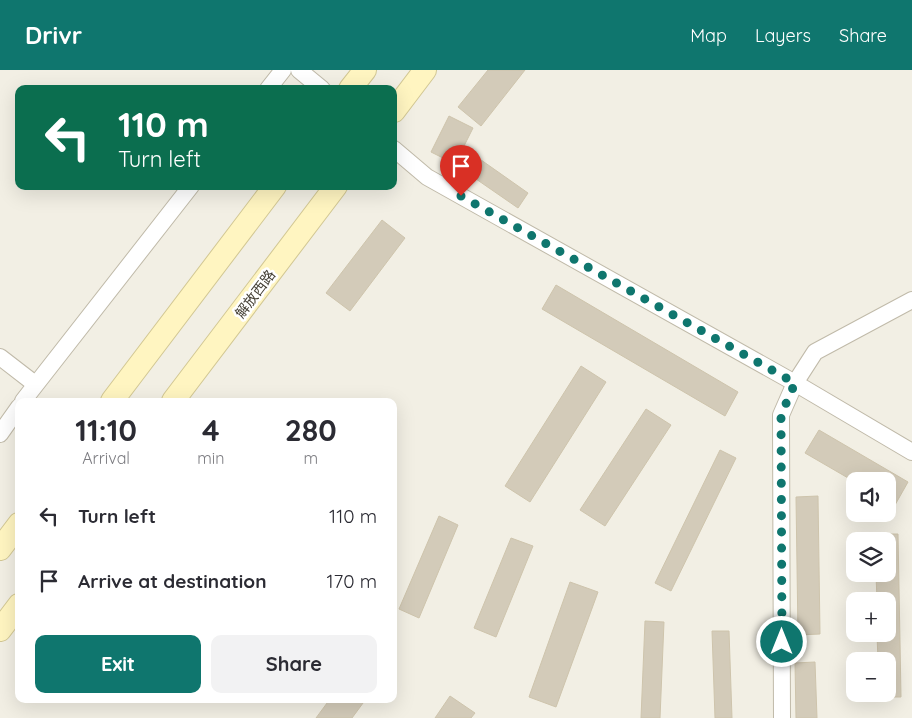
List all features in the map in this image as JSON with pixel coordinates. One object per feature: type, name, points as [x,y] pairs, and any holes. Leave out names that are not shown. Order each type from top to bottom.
[{"type":"main road","points":[[353,85],[365,70]]},
{"type":"main road","points":[[397,107],[425,70]]},
{"type":"main road","points":[[114,398],[272,190]]},
{"type":"main road","name":"解放西路","points":[[176,398],[333,190]]},
{"type":"main road","points":[[0,549],[15,529]]},
{"type":"main road","points":[[0,630],[15,610]]},
{"type":"street","points":[[271,85],[283,70]]},
{"type":"street","points":[[299,70],[317,85]]},
{"type":"street","points":[[397,152],[427,177],[795,383],[912,452]]},
{"type":"street","points":[[25,398],[188,190]]},
{"type":"street","points":[[782,718],[781,415],[795,383],[815,352],[912,300]]},
{"type":"street","points":[[0,357],[35,384]]},
{"type":"street","points":[[0,434],[15,413]]},
{"type":"building","points":[[488,70],[525,70],[481,126],[458,107]]},
{"type":"building","points":[[449,116],[473,128],[455,164],[431,152]]},
{"type":"building","points":[[474,155],[528,193],[518,208],[463,170]]},
{"type":"building","points":[[382,220],[405,238],[350,311],[326,293]]},
{"type":"building","points":[[556,285],[738,392],[725,416],[542,309]]},
{"type":"building","points":[[581,366],[606,382],[530,502],[505,486]]},
{"type":"building","points":[[646,409],[671,425],[605,526],[580,510]]},
{"type":"building","points":[[819,430],[891,472],[846,472],[846,477],[805,453]]},
{"type":"building","points":[[720,450],[736,458],[671,591],[655,583]]},
{"type":"building","points":[[896,475],[908,482],[896,503]]},
{"type":"building","points":[[818,496],[820,634],[798,635],[796,497]]},
{"type":"building","points":[[439,516],[458,525],[419,618],[399,609]]},
{"type":"building","points":[[896,534],[898,534],[901,697],[896,697],[896,652],[878,652],[877,642],[896,642],[896,592],[877,592],[876,582],[896,582]]},
{"type":"building","points":[[511,538],[533,546],[496,637],[474,628]]},
{"type":"building","points":[[570,582],[598,592],[556,707],[529,697]]},
{"type":"building","points":[[645,621],[664,622],[660,718],[641,718]]},
{"type":"building","points":[[712,631],[729,631],[732,718],[715,718]]},
{"type":"building","points":[[815,662],[817,718],[796,718],[795,663]]},
{"type":"building","points":[[450,696],[475,713],[471,718],[435,718]]},
{"type":"building","points":[[327,703],[363,703],[352,718],[316,718]]},
{"type":"route","points":[[461,196],[795,383],[781,415],[782,642]]}]
